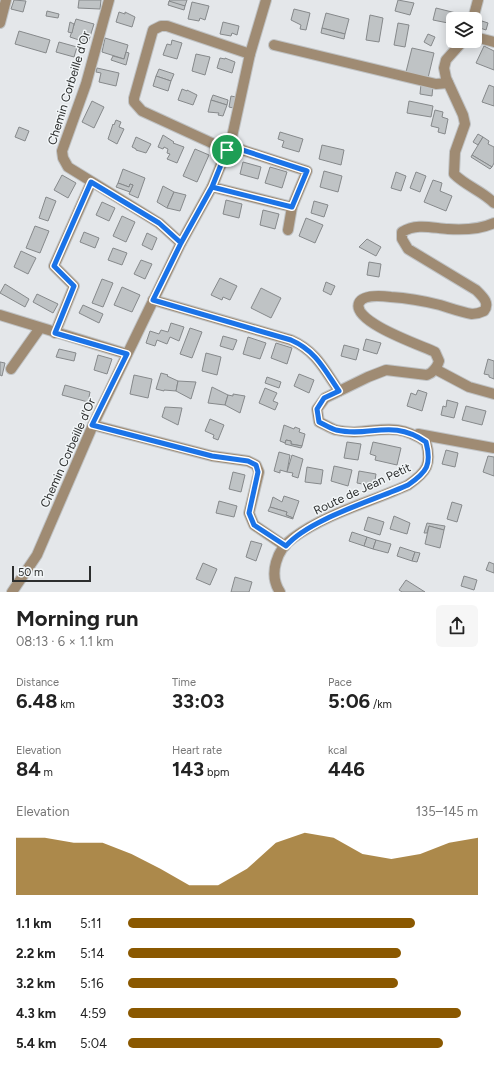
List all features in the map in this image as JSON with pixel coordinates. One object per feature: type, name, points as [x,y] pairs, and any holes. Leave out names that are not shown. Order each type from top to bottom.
[{"type":"street","points":[[0,23],[6,0]]},
{"type":"street","name":"Chemin Corbeille d'Or","points":[[108,0],[86,84],[62,151],[62,158],[68,167],[159,223],[181,243]]},
{"type":"street","name":"Chemin Corbeille d'Or","points":[[12,592],[37,555],[92,425],[181,243],[212,187],[229,148],[250,54],[266,0]]},
{"type":"street","points":[[475,12],[478,0]]},
{"type":"street","points":[[250,54],[167,26],[161,26],[152,30],[134,102],[142,111],[229,148],[307,171],[292,207],[288,230]]},
{"type":"street","points":[[482,38],[494,42]]},
{"type":"street","points":[[274,45],[436,84],[448,83]]},
{"type":"street","points":[[457,48],[446,60],[444,68],[448,83],[463,115],[464,124],[455,152],[454,174],[494,203]]},
{"type":"street","points":[[55,333],[74,286],[54,266],[91,182]]},
{"type":"street","points":[[212,187],[292,207]]},
{"type":"street","points":[[494,223],[483,228],[475,227],[461,229],[419,226],[411,227],[402,232],[402,239],[408,249],[476,290],[481,295],[487,307],[484,311],[473,314],[424,302],[390,297],[372,297],[362,300],[359,303],[359,308],[364,317],[402,339],[435,352],[439,360],[435,369],[427,375],[386,370],[368,377],[324,398],[317,409],[319,422],[336,430],[353,431],[397,429],[414,434],[494,448]]},
{"type":"street","points":[[153,300],[291,340],[304,346],[314,354],[339,391]]},
{"type":"street","points":[[0,315],[127,354]]},
{"type":"street","points":[[11,369],[40,328]]},
{"type":"street","points":[[435,369],[469,387],[494,394]]},
{"type":"street","points":[[92,425],[212,456],[248,461],[256,465],[258,472],[249,513],[254,525],[286,546]]},
{"type":"street","name":"Route de Jean Petit","points":[[280,592],[275,577],[277,558],[292,538],[325,520],[408,485],[420,476],[427,466],[429,455],[426,442],[414,434]]},
{"type":"building","points":[[14,0],[26,1],[23,12],[11,9]]},
{"type":"building","points":[[79,0],[101,0],[100,9],[78,8]]},
{"type":"building","points":[[187,0],[185,6],[174,4],[169,1]]},
{"type":"building","points":[[398,0],[414,3],[410,15],[395,11]]},
{"type":"building","points":[[169,1],[185,6],[184,10],[168,5]]},
{"type":"building","points":[[192,2],[209,6],[205,20],[200,18],[199,21],[188,19]]},
{"type":"building","points":[[436,8],[452,12],[446,12],[446,23],[433,20]]},
{"type":"building","points":[[294,9],[310,13],[306,30],[300,29],[301,25],[291,20]]},
{"type":"building","points":[[47,11],[59,14],[58,18],[46,16]]},
{"type":"building","points":[[119,12],[125,14],[125,12],[135,17],[132,27],[116,22]]},
{"type":"building","points":[[326,13],[349,19],[345,34],[322,28]]},
{"type":"building","points":[[370,15],[383,18],[379,42],[366,40]]},
{"type":"building","points":[[76,19],[94,24],[88,43],[70,37]]},
{"type":"building","points":[[482,21],[488,23],[486,30],[482,29]]},
{"type":"building","points":[[70,22],[74,24],[72,33],[68,32]]},
{"type":"building","points":[[223,22],[239,26],[237,35],[232,33],[231,36],[220,34]]},
{"type":"building","points":[[398,23],[409,25],[405,47],[394,45]]},
{"type":"building","points":[[322,28],[345,34],[344,39],[321,33]]},
{"type":"building","points":[[19,31],[50,40],[46,53],[15,44]]},
{"type":"building","points":[[428,34],[435,37],[431,46],[424,42]]},
{"type":"building","points":[[105,38],[128,45],[124,59],[102,52]]},
{"type":"building","points":[[172,40],[182,43],[177,59],[163,55],[167,44],[171,45]]},
{"type":"building","points":[[59,42],[77,47],[74,57],[56,52]]},
{"type":"building","points":[[484,46],[494,51],[494,70],[476,63]]},
{"type":"building","points":[[412,48],[434,53],[428,78],[406,72]]},
{"type":"building","points":[[126,52],[129,53],[126,65],[111,60],[113,56],[124,59]]},
{"type":"building","points":[[196,54],[210,57],[205,75],[192,71]]},
{"type":"building","points":[[220,58],[225,58],[235,62],[232,73],[217,68]]},
{"type":"building","points":[[97,68],[119,73],[116,86],[99,82],[101,73],[96,72]]},
{"type":"building","points":[[159,69],[174,74],[171,81],[156,76]]},
{"type":"building","points":[[156,76],[171,81],[168,91],[153,86]]},
{"type":"building","points":[[421,84],[433,86],[432,96],[420,94]]},
{"type":"building","points":[[489,85],[494,87],[494,106],[482,102]]},
{"type":"building","points":[[182,89],[197,95],[193,105],[178,100]]},
{"type":"building","points":[[213,95],[228,100],[227,105],[211,100]]},
{"type":"building","points":[[231,96],[236,97],[233,108],[229,107]]},
{"type":"building","points":[[211,100],[227,105],[223,116],[218,115],[219,113],[208,112]]},
{"type":"building","points":[[92,101],[104,107],[94,128],[82,122]]},
{"type":"building","points":[[409,101],[433,106],[431,117],[407,113]]},
{"type":"building","points":[[435,110],[443,112],[442,117],[448,119],[445,134],[438,132],[439,128],[431,126]]},
{"type":"building","points":[[116,120],[121,122],[119,127],[124,129],[117,144],[108,139],[113,124],[114,125]]},
{"type":"building","points":[[19,127],[29,131],[25,141],[15,137]]},
{"type":"building","points":[[280,132],[303,139],[299,152],[282,147],[284,141],[278,139]]},
{"type":"building","points":[[478,134],[483,137],[478,145],[473,142]]},
{"type":"building","points":[[163,135],[174,142],[173,143],[184,147],[177,163],[167,159],[170,154],[167,153],[168,149],[158,147]]},
{"type":"building","points":[[136,137],[151,144],[146,153],[132,147]]},
{"type":"building","points":[[483,137],[489,141],[488,144],[494,147],[494,163],[492,167],[472,155]]},
{"type":"building","points":[[322,145],[344,150],[341,165],[319,159]]},
{"type":"building","points":[[195,149],[209,155],[197,182],[183,176]]},
{"type":"building","points":[[472,155],[492,167],[490,169],[471,157]]},
{"type":"building","points":[[243,162],[261,167],[258,179],[240,174]]},
{"type":"building","points":[[270,167],[287,172],[282,188],[265,183]]},
{"type":"building","points":[[123,169],[145,178],[138,198],[129,194],[133,185],[130,184],[129,187],[118,183]]},
{"type":"building","points":[[324,171],[342,176],[338,192],[320,187]]},
{"type":"building","points":[[396,172],[406,176],[401,191],[391,188]]},
{"type":"building","points":[[416,172],[426,176],[420,192],[410,188]]},
{"type":"building","points":[[62,175],[76,183],[68,198],[54,190]]},
{"type":"building","points":[[433,180],[442,183],[440,191],[452,196],[446,211],[424,202]]},
{"type":"building","points":[[118,183],[129,187],[130,184],[133,185],[130,192],[116,187]]},
{"type":"building","points":[[163,186],[174,192],[167,208],[157,202]]},
{"type":"building","points":[[174,192],[186,195],[180,211],[167,208]]},
{"type":"building","points":[[46,197],[56,201],[48,221],[39,218]]},
{"type":"building","points":[[226,200],[242,204],[239,218],[223,214]]},
{"type":"building","points":[[314,201],[328,205],[324,217],[311,213]]},
{"type":"building","points":[[102,202],[115,208],[109,221],[96,215]]},
{"type":"building","points":[[263,210],[279,214],[275,229],[260,225]]},
{"type":"building","points":[[122,216],[135,222],[126,242],[113,236]]},
{"type":"building","points":[[306,218],[323,225],[315,243],[299,236]]},
{"type":"building","points":[[35,226],[49,231],[40,253],[26,248]]},
{"type":"building","points":[[84,232],[99,238],[95,248],[80,242]]},
{"type":"building","points":[[147,233],[157,238],[152,250],[142,245]]},
{"type":"building","points":[[367,239],[381,247],[376,256],[359,247]]},
{"type":"building","points":[[113,248],[127,253],[122,265],[108,260]]},
{"type":"building","points":[[21,251],[36,258],[28,274],[14,267]]},
{"type":"building","points":[[141,260],[152,264],[145,279],[134,274]]},
{"type":"building","points":[[369,262],[381,264],[379,277],[367,275]]},
{"type":"building","points":[[220,278],[237,286],[230,300],[223,297],[222,300],[211,295]]},
{"type":"building","points":[[102,279],[113,283],[103,307],[92,303]]},
{"type":"building","points":[[326,282],[335,286],[331,295],[323,291]]},
{"type":"building","points":[[5,284],[29,299],[25,307],[0,293]]},
{"type":"building","points":[[122,287],[140,295],[132,312],[114,305]]},
{"type":"building","points":[[261,288],[281,298],[271,318],[251,308]]},
{"type":"building","points":[[37,294],[58,304],[53,313],[33,302]]},
{"type":"building","points":[[83,305],[103,314],[99,323],[79,313]]},
{"type":"building","points":[[171,323],[184,327],[179,341],[170,337],[167,344],[157,340],[155,346],[146,343],[150,331],[159,334],[161,330],[168,332]]},
{"type":"building","points":[[190,328],[202,332],[192,358],[180,354]]},
{"type":"building","points":[[223,336],[237,340],[233,350],[220,346]]},
{"type":"building","points":[[248,337],[266,343],[260,359],[243,354]]},
{"type":"building","points":[[366,339],[381,343],[377,354],[363,350]]},
{"type":"building","points":[[276,343],[292,348],[287,364],[271,358]]},
{"type":"building","points":[[344,345],[359,349],[356,360],[341,356]]},
{"type":"building","points":[[59,349],[76,353],[74,361],[56,357]]},
{"type":"building","points":[[206,353],[221,357],[217,375],[202,371]]},
{"type":"building","points":[[98,355],[112,359],[107,374],[94,370]]},
{"type":"building","points":[[488,359],[494,361],[494,379],[489,377],[489,375],[484,374]]},
{"type":"building","points":[[0,362],[5,363],[2,376],[0,375]]},
{"type":"building","points":[[161,373],[178,381],[176,391],[156,389]]},
{"type":"building","points":[[299,374],[314,380],[309,393],[294,386]]},
{"type":"building","points":[[134,375],[152,379],[148,398],[130,394]]},
{"type":"building","points":[[267,377],[281,382],[279,388],[265,383]]},
{"type":"building","points":[[178,381],[196,382],[191,399],[176,391]]},
{"type":"building","points":[[65,385],[90,392],[88,402],[62,395]]},
{"type":"building","points":[[212,387],[228,395],[225,405],[208,403]]},
{"type":"building","points":[[265,388],[277,393],[273,401],[278,403],[275,410],[259,403]]},
{"type":"building","points":[[418,390],[427,393],[422,411],[407,406],[411,393],[416,395]]},
{"type":"building","points":[[233,394],[245,396],[240,413],[225,405],[228,395],[233,396]]},
{"type":"building","points":[[447,400],[458,403],[454,418],[441,415],[443,406],[446,407]]},
{"type":"building","points":[[466,406],[486,411],[482,425],[462,420]]},
{"type":"building","points":[[165,407],[182,408],[178,425],[162,417]]},
{"type":"building","points":[[210,419],[224,425],[218,440],[213,438],[214,435],[205,431]]},
{"type":"building","points":[[284,425],[294,429],[295,427],[300,429],[299,432],[305,434],[302,446],[291,444],[291,441],[286,440],[285,443],[280,441]]},
{"type":"building","points":[[286,440],[291,441],[291,444],[302,446],[301,448],[285,444]]},
{"type":"building","points":[[347,442],[361,444],[358,460],[344,458]]},
{"type":"building","points":[[373,442],[401,448],[397,465],[375,460],[376,456],[370,454]]},
{"type":"building","points":[[446,450],[458,453],[455,467],[442,464]]},
{"type":"building","points":[[279,452],[290,455],[287,472],[280,470],[280,473],[274,471]]},
{"type":"building","points":[[292,455],[303,459],[298,478],[292,476],[293,473],[287,472]]},
{"type":"building","points":[[488,456],[494,457],[494,476],[483,472]]},
{"type":"building","points":[[334,466],[352,470],[348,486],[331,481]]},
{"type":"building","points":[[307,467],[323,470],[321,484],[305,482]]},
{"type":"building","points":[[359,471],[376,474],[374,486],[357,483]]},
{"type":"building","points":[[233,472],[245,475],[241,492],[229,489]]},
{"type":"building","points":[[284,496],[299,501],[293,518],[286,515],[287,512],[270,507],[273,497],[282,502]]},
{"type":"building","points":[[219,501],[237,506],[234,517],[216,513]]},
{"type":"building","points":[[452,502],[462,505],[457,522],[447,519]]},
{"type":"building","points":[[270,507],[287,512],[286,515],[293,519],[268,511]]},
{"type":"building","points":[[394,516],[410,523],[407,534],[390,529]]},
{"type":"building","points":[[368,517],[384,522],[380,535],[364,530]]},
{"type":"building","points":[[427,523],[445,526],[444,530],[429,526],[427,533],[424,533]]},
{"type":"building","points":[[429,526],[444,530],[440,548],[425,544]]},
{"type":"building","points":[[352,532],[367,537],[364,546],[349,541]]},
{"type":"building","points":[[367,537],[376,540],[373,549],[364,546]]},
{"type":"building","points":[[376,540],[391,544],[388,553],[373,549]]},
{"type":"building","points":[[251,541],[262,544],[256,561],[246,557]]},
{"type":"building","points":[[400,547],[415,552],[412,561],[397,556]]},
{"type":"building","points":[[415,552],[420,553],[417,562],[412,561]]},
{"type":"building","points":[[489,562],[494,564],[494,573],[486,570]]},
{"type":"building","points":[[203,563],[217,569],[210,585],[196,579]]},
{"type":"building","points":[[464,576],[477,580],[474,590],[461,586]]},
{"type":"building","points":[[235,577],[252,582],[249,592],[231,592]]},
{"type":"building","points":[[406,580],[425,592],[402,592],[399,590]]},
{"type":"route","points":[[227,150],[212,187],[181,243],[153,300],[291,340],[304,346],[314,354],[339,391],[324,398],[317,409],[319,422],[336,430],[353,431],[397,429],[414,434],[426,442],[429,455],[427,466],[420,476],[408,485],[325,520],[292,538],[286,546],[254,525],[249,513],[257,480],[258,472],[256,465],[248,461],[212,456],[182,447],[92,425],[127,354],[55,333],[74,286],[54,266],[91,182],[159,223],[181,243],[196,215],[212,187],[292,207],[307,171],[230,146],[227,150]]}]
